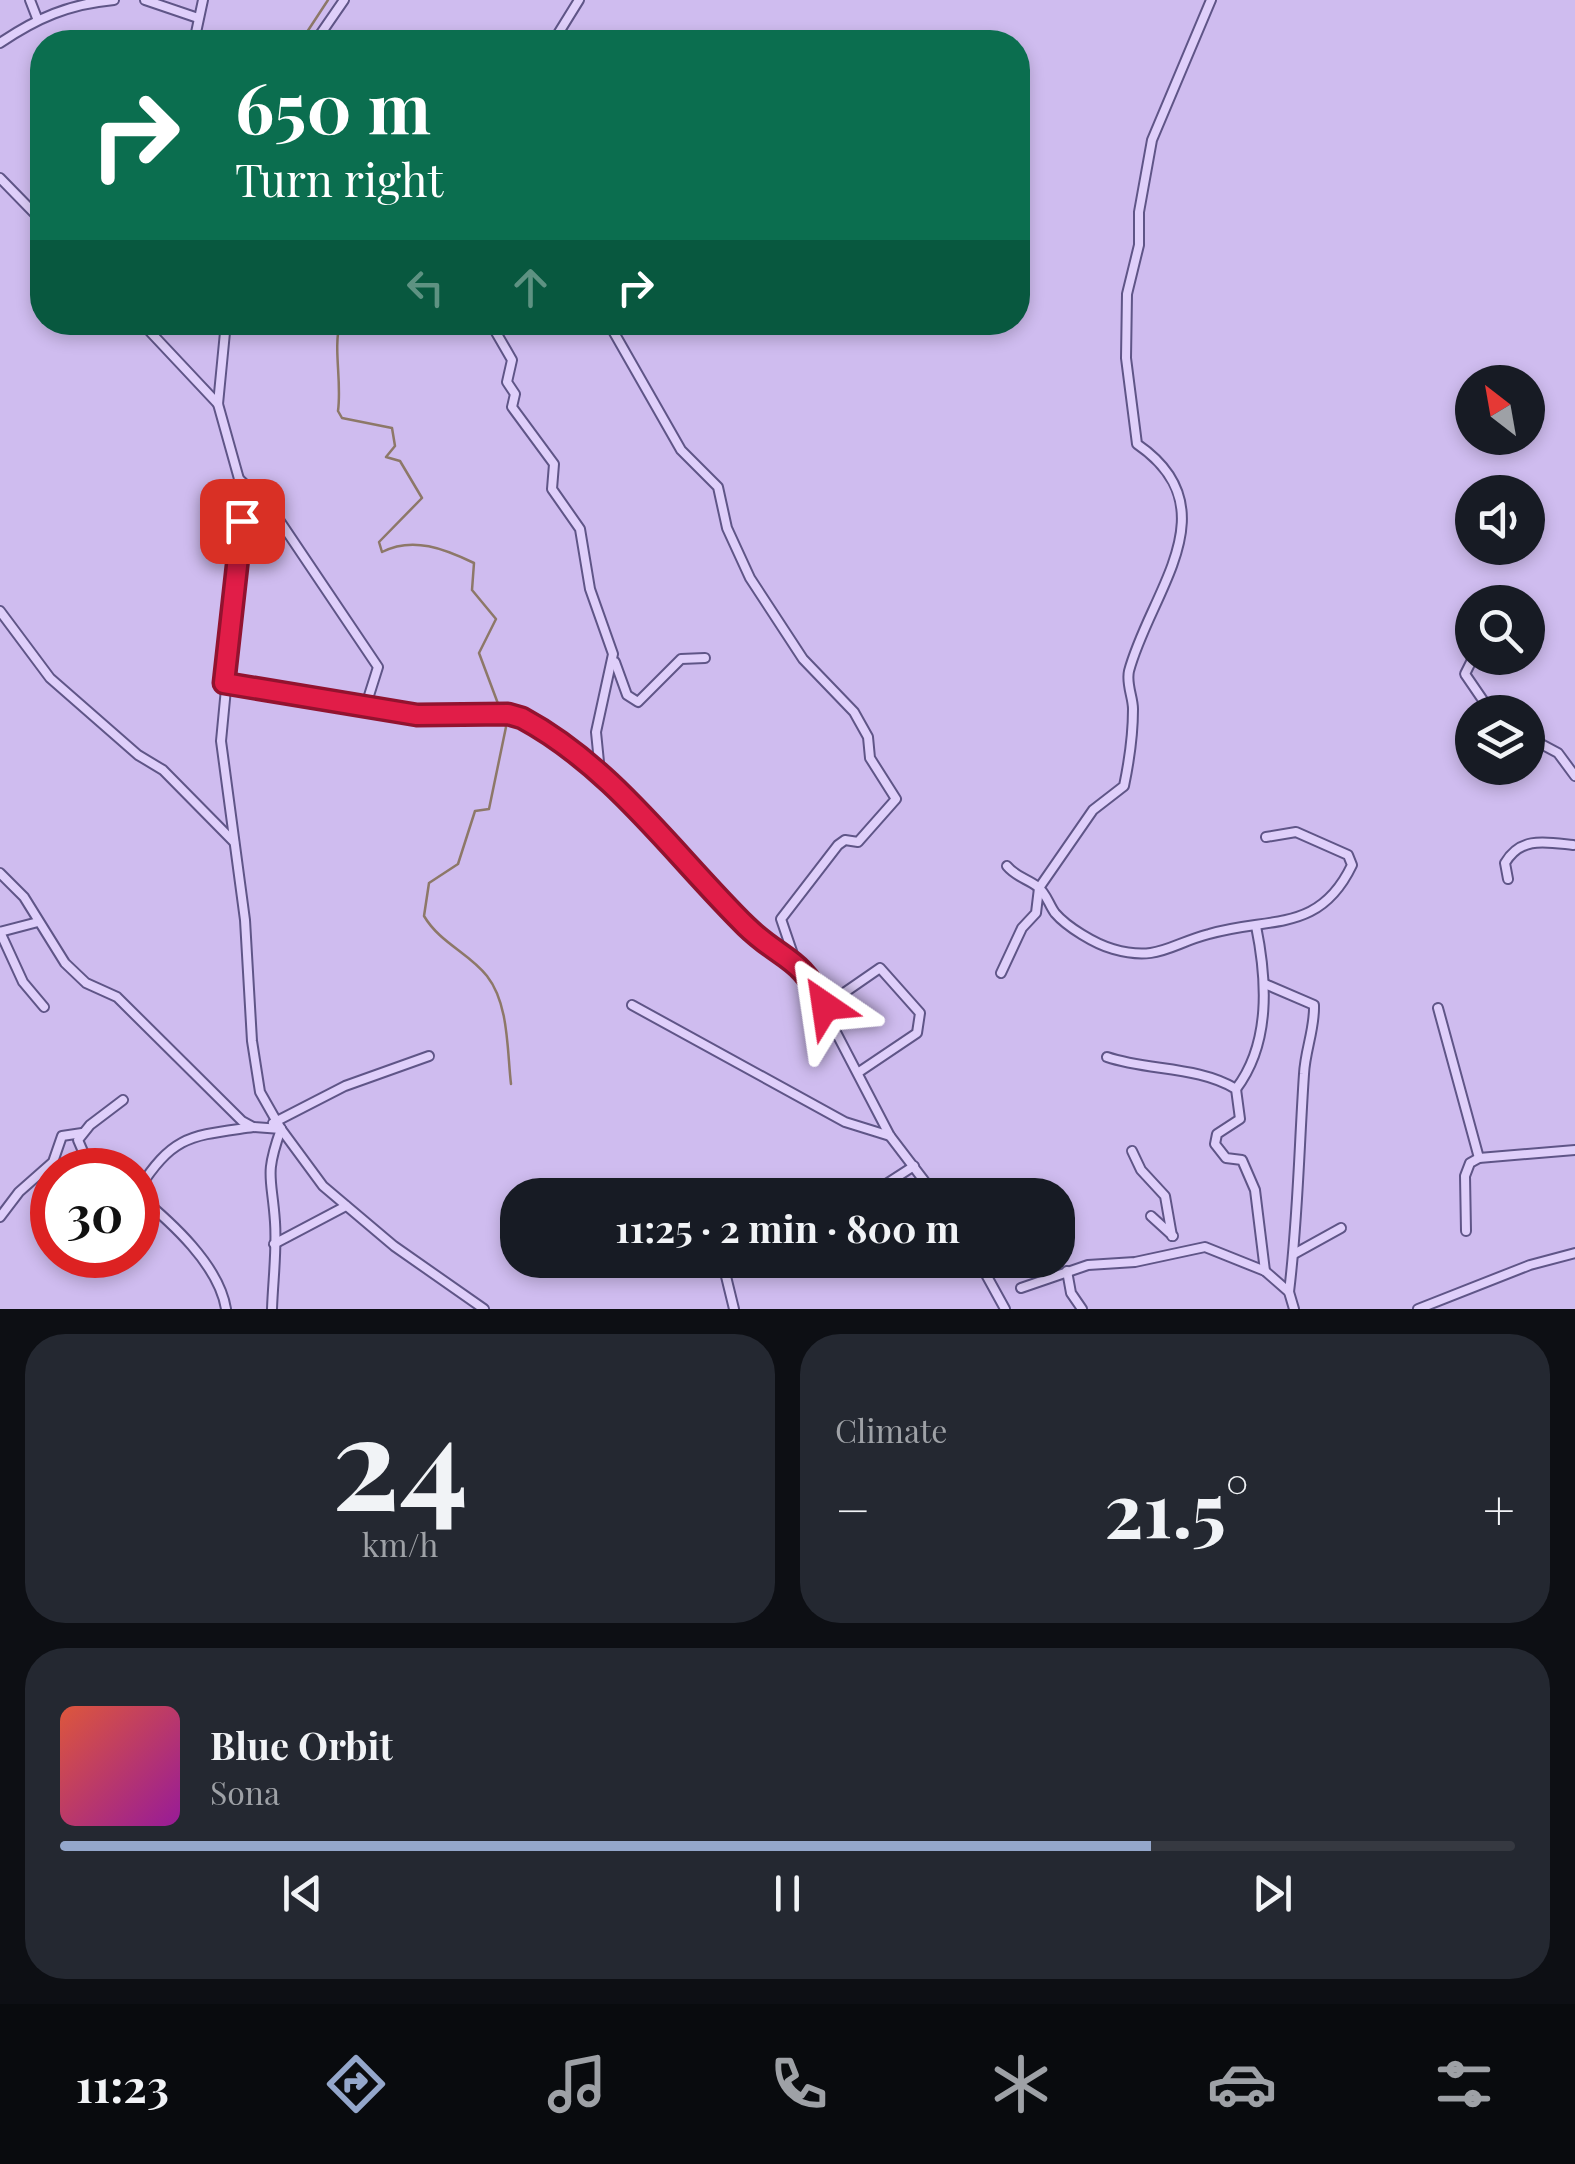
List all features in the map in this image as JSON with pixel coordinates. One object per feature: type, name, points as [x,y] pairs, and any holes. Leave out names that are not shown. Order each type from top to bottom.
[{"type":"street","points":[[30,0],[36,18]]},
{"type":"street","points":[[0,44],[36,18],[83,2],[114,0]]},
{"type":"street","points":[[145,0],[198,18]]},
{"type":"street","points":[[196,30],[203,0]]},
{"type":"street","points":[[323,30],[344,0]]},
{"type":"street","points":[[561,30],[578,0]]},
{"type":"street","points":[[1001,973],[1022,928],[1036,913],[1039,888],[1093,810],[1124,786],[1133,708],[1128,676],[1177,553],[1184,516],[1169,470],[1137,444],[1126,358],[1127,294],[1139,245],[1140,212],[1152,140],[1210,0]]},
{"type":"street","points":[[0,178],[30,208]]},
{"type":"street","points":[[152,335],[218,404]]},
{"type":"street","points":[[225,335],[218,404],[238,478],[242,521],[220,741],[246,920],[252,1041],[260,1092],[306,1166],[346,1206],[394,1246],[484,1309]]},
{"type":"street","points":[[498,335],[512,360],[507,382],[515,394],[512,406],[552,462],[552,489],[580,529],[590,589],[627,695],[638,702],[681,660],[705,658]]},
{"type":"street","points":[[615,335],[681,450],[718,487],[733,546],[750,578],[803,659],[854,712],[868,737],[870,758],[892,788],[896,799],[858,842],[845,840],[838,845],[781,919],[795,960],[825,1006],[890,1136],[923,1178]]},
{"type":"street","points":[[238,478],[271,508],[378,667],[366,705]]},
{"type":"street","points":[[0,611],[50,678],[125,744],[163,770],[234,842]]},
{"type":"street","points":[[600,772],[596,732],[614,662]]},
{"type":"street","points":[[224,683],[417,715],[504,715],[539,727],[600,772],[768,946],[795,960]]},
{"type":"street","points":[[1545,746],[1558,753],[1575,776]]},
{"type":"street","points":[[1007,866],[1039,888],[1058,916],[1112,949],[1150,956],[1206,934],[1298,918],[1328,902],[1352,865],[1348,855],[1296,832],[1266,837]]},
{"type":"street","points":[[1508,878],[1505,863],[1522,845],[1574,844],[1575,856]]},
{"type":"street","points":[[0,873],[24,896],[66,963],[86,983],[117,997],[253,1127]]},
{"type":"street","points":[[38,922],[0,932],[23,982],[44,1007]]},
{"type":"street","points":[[1256,926],[1265,984],[1253,1060],[1236,1089],[1240,1119],[1222,1128],[1215,1144],[1226,1158],[1242,1160],[1251,1175],[1265,1271]]},
{"type":"street","points":[[825,1006],[880,968],[920,1012],[917,1032],[859,1072]]},
{"type":"street","points":[[1265,984],[1314,1005],[1304,1067],[1297,1181],[1301,1201],[1289,1292],[1294,1309]]},
{"type":"street","points":[[632,1005],[845,1122],[890,1136]]},
{"type":"street","points":[[1438,1008],[1479,1158]]},
{"type":"street","points":[[160,1159],[184,1138],[278,1125],[345,1086],[428,1056]]},
{"type":"street","points":[[1106,1058],[1139,1068],[1186,1072],[1236,1089]]},
{"type":"street","points":[[0,1217],[19,1192],[53,1162],[62,1136],[82,1133],[123,1100]]},
{"type":"street","points":[[272,1309],[275,1220],[268,1185],[278,1125]]},
{"type":"street","points":[[78,1148],[82,1133]]},
{"type":"street","points":[[1466,1231],[1465,1176],[1470,1163],[1479,1158],[1575,1150]]},
{"type":"street","points":[[1132,1151],[1141,1170],[1165,1196],[1178,1250]]},
{"type":"street","points":[[895,1178],[914,1166]]},
{"type":"street","points":[[274,1244],[346,1206]]},
{"type":"street","points":[[160,1214],[220,1286],[226,1309]]},
{"type":"street","points":[[1150,1216],[1172,1236]]},
{"type":"street","points":[[1294,1254],[1341,1228]]},
{"type":"street","points":[[1075,1269],[1205,1247],[1265,1271],[1289,1292]]},
{"type":"street","points":[[1418,1309],[1575,1253]]},
{"type":"street","points":[[726,1278],[734,1309]]},
{"type":"street","points":[[988,1278],[1006,1309]]},
{"type":"street","points":[[1021,1288],[1049,1278]]},
{"type":"street","points":[[1069,1278],[1070,1293],[1082,1309]]},
{"type":"waterway","points":[[308,30],[328,0]]},
{"type":"waterway","points":[[338,335],[338,411],[342,418],[392,428],[395,446],[386,457],[400,461],[422,498],[379,542],[382,552],[417,545],[440,549],[474,563],[472,590],[496,619],[479,653],[500,709]]},
{"type":"waterway","points":[[503,717],[506,727],[489,809],[475,811],[458,864],[429,883],[424,916],[438,934],[480,968],[494,987],[506,1028],[511,1084]]},
{"type":"route","points":[[242,521],[224,683],[417,715],[508,714],[539,727],[600,772],[768,946],[795,960],[825,1006]]}]
